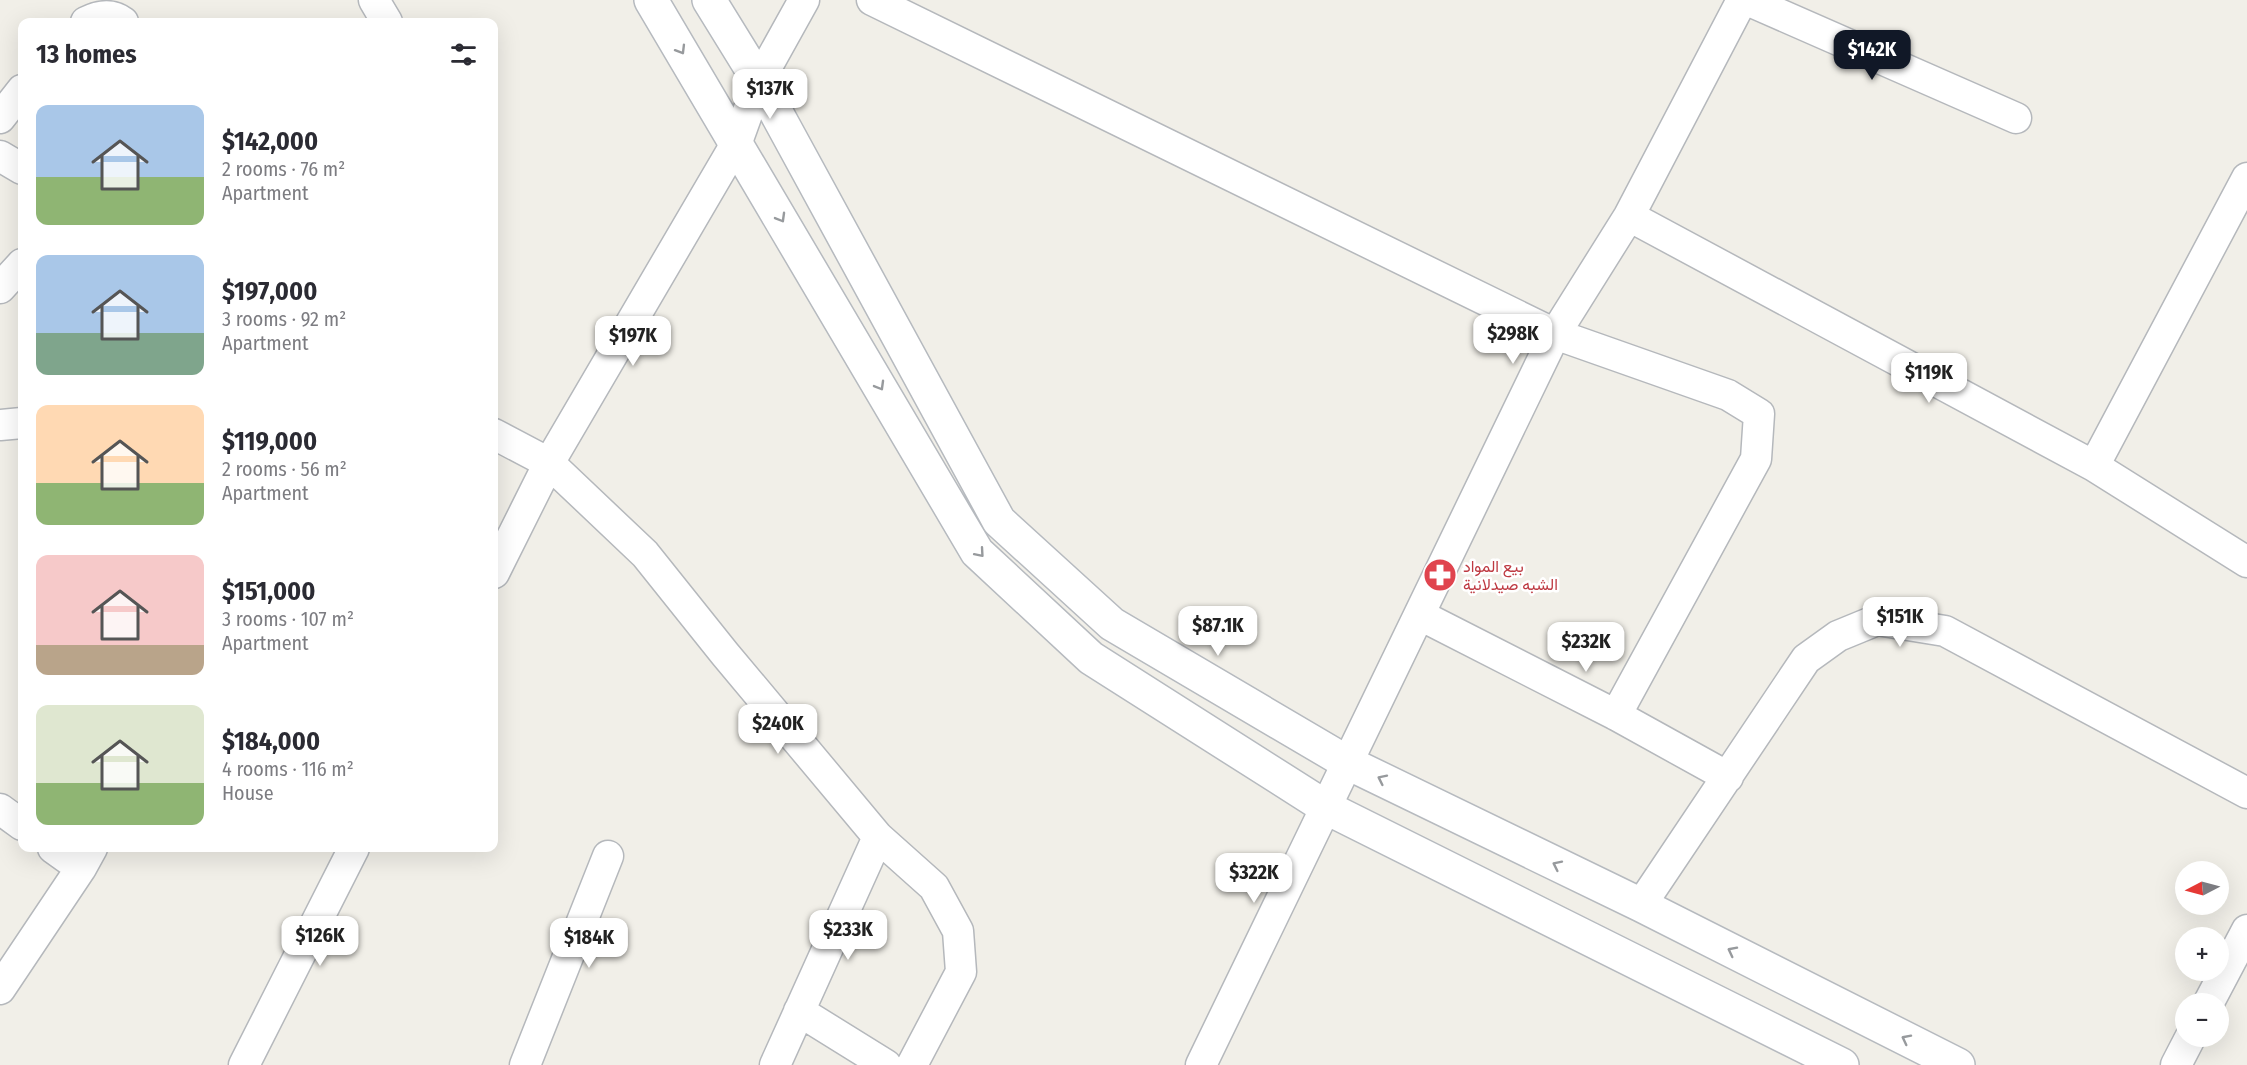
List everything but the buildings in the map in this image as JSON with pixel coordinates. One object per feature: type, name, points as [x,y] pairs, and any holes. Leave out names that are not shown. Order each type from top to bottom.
[{"type":"street","points":[[374,0],[385,18]]},
{"type":"street","points":[[651,0],[737,142],[977,552],[1091,658],[1327,808],[1842,1065]]},
{"type":"street","points":[[709,0],[759,81],[999,521],[1112,624],[1348,763],[1641,905],[1958,1065]]},
{"type":"street","points":[[498,565],[549,463],[737,142],[759,81],[804,0]]},
{"type":"street","points":[[872,0],[1555,334],[1728,394],[1759,414],[1756,459],[1616,715]]},
{"type":"street","points":[[1201,1065],[1555,334],[1629,216],[1742,0]]},
{"type":"street","points":[[1747,0],[2016,118]]},
{"type":"street","points":[[93,18],[99,15],[115,18]]},
{"type":"street","points":[[0,118],[18,95]]},
{"type":"street","points":[[0,156],[18,167]]},
{"type":"street","points":[[2094,466],[2247,178]]},
{"type":"street","points":[[1629,216],[2094,466],[2247,562]]},
{"type":"street","points":[[0,288],[18,268]]},
{"type":"street","points":[[0,425],[18,423]]},
{"type":"street","points":[[498,436],[549,463],[645,554],[725,654],[878,837],[934,887],[958,931],[961,972],[912,1065]]},
{"type":"street","points":[[1420,615],[1616,715],[1728,777]]},
{"type":"street","points":[[1641,905],[1806,659],[1838,636],[1877,620],[1945,631],[2247,793]]},
{"type":"street","points":[[0,809],[18,822]]},
{"type":"street","points":[[775,1065],[878,837]]},
{"type":"street","points":[[0,989],[86,858],[66,852]]},
{"type":"street","points":[[244,1065],[352,852]]},
{"type":"street","points":[[525,1065],[608,856]]},
{"type":"street","points":[[2214,993],[2247,930]]},
{"type":"street","points":[[799,1011],[886,1065]]},
{"type":"street","points":[[2176,1065],[2185,1047]]},
{"type":"place","name":"بيع المواد الشبه صيدلانية","points":[[1440,575]]}]
